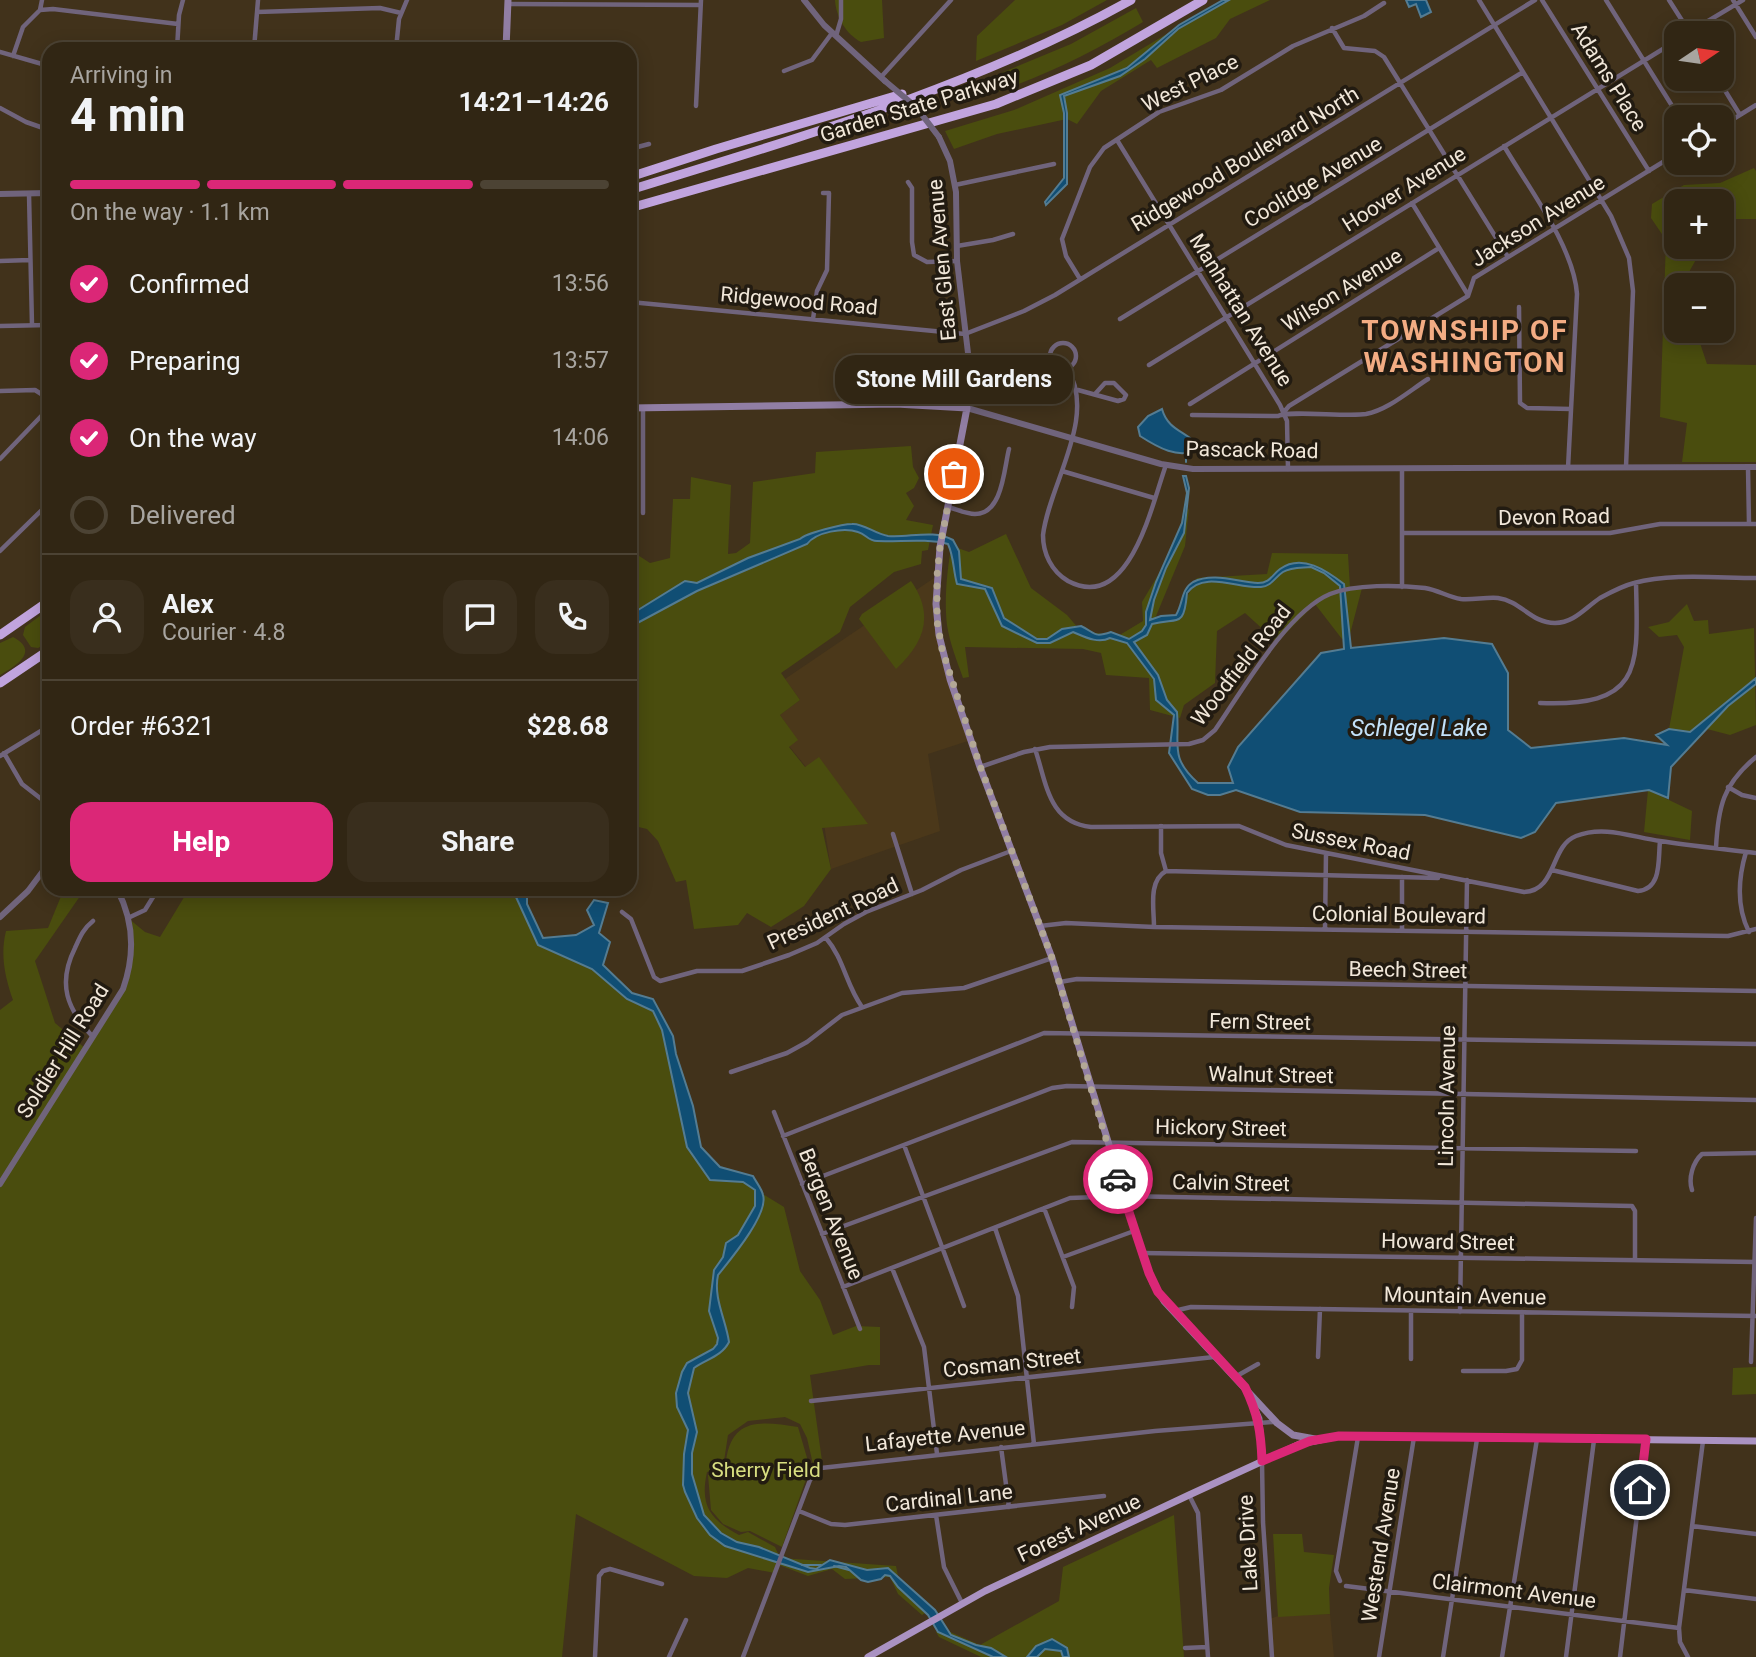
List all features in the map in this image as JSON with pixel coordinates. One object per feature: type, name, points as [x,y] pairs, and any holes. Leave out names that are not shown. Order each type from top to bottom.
[{"type":"highway","name":"Garden State Parkway","points":[[637,188],[808,134],[1004,61],[1131,0]]},
{"type":"highway","name":"Garden State Parkway","points":[[637,206],[996,104],[1091,65],[1203,0]]},
{"type":"highway","name":"Garden State Parkway","points":[[637,175],[1004,61]]},
{"type":"highway","points":[[0,635],[42,606]]},
{"type":"highway","points":[[0,683],[42,655]]},
{"type":"main road","points":[[506,42],[508,2]]},
{"type":"main road","name":"Pascack Road","points":[[637,408],[896,404],[967,408]]},
{"type":"main road","points":[[967,408],[940,547],[936,604],[939,635],[950,679],[980,766],[1060,982],[1142,1253],[1153,1283],[1174,1311],[1277,1423],[1293,1435],[1312,1440],[1358,1436],[1756,1441]]},
{"type":"main road","name":"Lake Drive","points":[[1245,1387],[1259,1423],[1262,1461]]},
{"type":"main road","name":"Forest Avenue","points":[[868,1657],[962,1603],[1312,1440]]},
{"type":"street","points":[[13,55],[23,27],[40,10],[42,0]]},
{"type":"street","points":[[177,42],[183,0]]},
{"type":"street","points":[[255,42],[258,0]]},
{"type":"street","points":[[397,42],[401,13],[407,0]]},
{"type":"street","name":"East Glen Avenue","points":[[804,0],[834,35],[916,107],[939,137],[950,161],[956,185],[957,261],[968,353],[967,408]]},
{"type":"street","points":[[784,71],[813,60],[834,35],[841,19],[841,0]]},
{"type":"street","points":[[883,79],[951,0]]},
{"type":"street","points":[[1479,0],[1601,200],[1625,247],[1633,280],[1626,467]]},
{"type":"street","name":"Ridgewood Boulevard North","points":[[965,334],[1032,307],[1080,279],[1535,0]]},
{"type":"street","name":"Adams Place","points":[[1542,0],[1649,171]]},
{"type":"street","points":[[1606,0],[1672,105]]},
{"type":"street","points":[[1669,0],[1682,21]]},
{"type":"street","points":[[1706,21],[1734,2],[1743,0]]},
{"type":"street","points":[[508,2],[700,3],[696,106]]},
{"type":"street","points":[[1734,2],[1756,37]]},
{"type":"street","name":"West Place","points":[[1080,279],[1063,250],[1063,233],[1090,167],[1100,153],[1159,113],[1221,90],[1276,55],[1364,16],[1384,4]]},
{"type":"street","points":[[257,12],[380,8],[401,13]]},
{"type":"street","points":[[40,10],[53,9],[178,23]]},
{"type":"street","points":[[1332,29],[1344,48],[1380,53],[1508,257]]},
{"type":"street","name":"Hoover Avenue","points":[[1149,365],[1664,48]]},
{"type":"street","points":[[0,51],[42,64]]},
{"type":"street","name":"Coolidge Avenue","points":[[1120,319],[1523,72]]},
{"type":"street","points":[[1725,91],[1740,115]]},
{"type":"street","points":[[1734,119],[1756,106]]},
{"type":"street","points":[[0,108],[42,128]]},
{"type":"street","name":"Manhattan Avenue","points":[[1117,140],[1284,412],[1287,421],[1288,470]]},
{"type":"street","points":[[637,148],[649,145]]},
{"type":"street","points":[[1504,146],[1568,253],[1576,282],[1568,468]]},
{"type":"street","name":"Jackson Avenue","points":[[1284,412],[1289,406],[1468,296],[1474,278],[1664,161]]},
{"type":"street","points":[[956,185],[1054,164]]},
{"type":"street","points":[[908,182],[912,188],[914,255],[926,262],[957,261]]},
{"type":"street","points":[[0,194],[42,193]]},
{"type":"street","points":[[814,319],[817,291],[827,270],[829,193],[823,193]]},
{"type":"street","points":[[29,194],[32,325]]},
{"type":"street","points":[[1412,203],[1468,296]]},
{"type":"street","points":[[957,246],[1013,234]]},
{"type":"street","name":"Wilson Avenue","points":[[1190,404],[1439,248]]},
{"type":"street","points":[[0,261],[30,260]]},
{"type":"street","name":"Ridgewood Road","points":[[637,303],[965,334]]},
{"type":"street","points":[[1519,307],[1520,403],[1527,408],[1571,409]]},
{"type":"street","points":[[0,326],[42,325]]},
{"type":"street","points":[[1058,344],[1070,345],[1075,352],[1075,359],[1068,368],[1059,368],[1052,363],[1050,354],[1058,344]]},
{"type":"street","points":[[1068,368],[1077,390],[1078,406],[1072,438],[1044,528],[1043,543],[1052,567],[1063,578],[1088,586],[1103,584],[1121,572],[1137,547],[1166,465]]},
{"type":"street","points":[[1192,415],[1278,416],[1284,412],[1302,415],[1368,414],[1383,408],[1428,379]]},
{"type":"street","points":[[1077,390],[1118,401],[1126,395],[1114,383],[1105,383],[1095,394]]},
{"type":"street","points":[[0,391],[28,389],[42,394]]},
{"type":"street","points":[[643,408],[643,513]]},
{"type":"street","name":"Pascack Road","points":[[967,408],[1166,465],[1204,470],[1752,467]]},
{"type":"street","points":[[0,459],[42,415]]},
{"type":"street","points":[[947,507],[977,514],[991,508],[997,499],[1009,449]]},
{"type":"street","points":[[1752,467],[1749,524],[1756,524]]},
{"type":"street","points":[[1402,469],[1402,587]]},
{"type":"street","points":[[1062,471],[1154,498]]},
{"type":"street","points":[[0,551],[42,510]]},
{"type":"street","name":"Devon Road","points":[[1402,533],[1610,533],[1660,524],[1749,524]]},
{"type":"street","name":"Woodfield Road","points":[[980,766],[1035,749],[1195,743],[1215,730],[1291,623],[1309,606],[1329,594],[1346,589],[1402,587],[1434,590],[1459,598],[1507,600],[1537,620],[1558,623],[1577,617],[1603,596],[1636,583],[1660,579],[1756,578]]},
{"type":"street","points":[[1540,703],[1582,703],[1595,700],[1610,693],[1623,681],[1636,653],[1636,583]]},
{"type":"street","points":[[42,730],[2,755],[22,784],[42,801]]},
{"type":"street","name":"Sussex Road","points":[[1035,749],[1054,805],[1067,821],[1091,827],[1239,826],[1286,845],[1530,892],[1545,882],[1552,870]]},
{"type":"street","points":[[1716,848],[1718,819],[1728,786],[1756,757]]},
{"type":"street","points":[[1728,786],[1742,795],[1756,798]]},
{"type":"street","points":[[1161,826],[1161,853],[1166,872]]},
{"type":"street","points":[[1660,841],[1656,877],[1652,885],[1644,890],[1638,891],[1552,870],[1566,844],[1576,836],[1604,831],[1756,853]]},
{"type":"street","points":[[893,834],[912,894]]},
{"type":"street","name":"President Road","points":[[622,912],[631,919],[654,977],[660,981],[697,971],[729,973],[752,969],[801,951],[855,917],[1011,850]]},
{"type":"street","points":[[1746,852],[1741,873],[1740,898],[1749,932]]},
{"type":"street","points":[[1325,929],[1326,853]]},
{"type":"street","points":[[0,917],[28,891],[42,872]]},
{"type":"street","points":[[1154,927],[1154,885],[1158,877],[1166,872],[1454,878]]},
{"type":"street","points":[[1402,877],[1402,930]]},
{"type":"street","name":"Lincoln Avenue","points":[[1460,1312],[1467,880]]},
{"type":"street","name":"Soldier Hill Road","points":[[0,1184],[118,1000],[127,977],[132,941],[128,918],[120,896]]},
{"type":"street","points":[[128,918],[145,909],[153,896]]},
{"type":"street","points":[[93,921],[84,928],[68,961],[65,981],[71,1007],[94,1037]]},
{"type":"street","name":"Colonial Boulevard","points":[[1040,926],[1066,923],[1154,927],[1728,936],[1756,929]]},
{"type":"street","points":[[825,938],[838,955],[854,995],[862,1007]]},
{"type":"street","points":[[731,1072],[798,1047],[832,1021],[862,1007],[912,991],[964,988],[1052,958]]},
{"type":"street","name":"Beech Street","points":[[1060,982],[1091,979],[1465,988],[1756,991]]},
{"type":"street","name":"Fern Street","points":[[783,1136],[1044,1033],[1756,1044]]},
{"type":"street","name":"Walnut Street","points":[[803,1184],[1052,1088],[1756,1100]]},
{"type":"street","name":"Bergen Avenue","points":[[774,1112],[860,1329]]},
{"type":"street","name":"Hickory Street","points":[[822,1234],[1064,1143],[1636,1151]]},
{"type":"street","points":[[904,1145],[964,1306]]},
{"type":"street","points":[[1692,1190],[1690,1186],[1694,1164],[1702,1154],[1756,1153]]},
{"type":"street","name":"Calvin Street","points":[[843,1287],[1070,1198],[1124,1196],[1632,1206],[1635,1260]]},
{"type":"street","points":[[1044,1208],[1074,1287],[1072,1307]]},
{"type":"street","points":[[1751,1362],[1755,1316],[1756,1218]]},
{"type":"street","points":[[995,1228],[1018,1296],[1034,1444]]},
{"type":"street","points":[[1063,1257],[1135,1231]]},
{"type":"street","name":"Howard Street","points":[[1142,1253],[1755,1262]]},
{"type":"street","points":[[892,1268],[919,1332],[927,1362],[937,1454]]},
{"type":"street","name":"Mountain Avenue","points":[[1174,1311],[1191,1307],[1755,1316]]},
{"type":"street","points":[[1318,1357],[1320,1309]]},
{"type":"street","points":[[1411,1311],[1411,1359]]},
{"type":"street","points":[[1463,1371],[1517,1369],[1522,1360],[1522,1312]]},
{"type":"street","name":"Cosman Street","points":[[811,1401],[1216,1357]]},
{"type":"street","points":[[1235,1377],[1258,1364]]},
{"type":"street","name":"Lafayette Avenue","points":[[743,1657],[811,1478],[821,1468],[1001,1447],[1270,1421],[1277,1423]]},
{"type":"street","points":[[1340,1581],[1336,1571],[1358,1436]]},
{"type":"street","name":"Westend Avenue","points":[[1380,1657],[1414,1437]]},
{"type":"street","points":[[1443,1657],[1478,1438]]},
{"type":"street","points":[[1502,1657],[1537,1438]]},
{"type":"street","points":[[1566,1657],[1594,1439]]},
{"type":"street","points":[[1620,1657],[1646,1439]]},
{"type":"street","points":[[1688,1657],[1680,1642],[1679,1628],[1703,1440]]},
{"type":"street","points":[[1001,1447],[1009,1507]]},
{"type":"street","name":"Lake Drive","points":[[1262,1461],[1272,1657]]},
{"type":"street","points":[[1189,1495],[1198,1513],[1208,1657]]},
{"type":"street","name":"Cardinal Lane","points":[[799,1511],[831,1524],[845,1525],[1104,1496]]},
{"type":"street","points":[[936,1515],[944,1567],[962,1603]]},
{"type":"street","points":[[1692,1526],[1756,1534]]},
{"type":"street","points":[[595,1657],[599,1576],[603,1571],[610,1569],[662,1584]]},
{"type":"street","name":"Clairmont Avenue","points":[[1346,1586],[1679,1628]]},
{"type":"street","points":[[1685,1590],[1756,1599]]},
{"type":"street","points":[[669,1657],[686,1620]]},
{"type":"street","points":[[1185,1648],[1207,1647]]},
{"type":"shaded area","points":[[937,576],[937,621],[971,740],[928,754],[940,831],[831,869],[824,824],[819,758],[806,767],[789,746],[797,740],[780,715],[800,700],[785,679]]},
{"type":"shaded area","points":[[1330,1614],[1334,1657],[1272,1657],[1269,1619],[1278,1616]]},
{"type":"green space","points":[[835,0],[882,0],[884,38],[861,42],[856,39],[837,13]]},
{"type":"green space","points":[[1015,0],[1107,0],[1062,25],[976,61],[977,36]]},
{"type":"green space","points":[[1223,0],[1270,0],[1230,19],[1216,38],[1157,68],[1151,60],[1101,91],[1077,124],[1067,119],[997,134],[954,149],[945,131],[1014,110],[1110,68]]},
{"type":"green space","points":[[1136,8],[1143,22],[1123,34],[1039,76],[974,99],[975,90],[972,85],[1071,44]]},
{"type":"green space","points":[[1754,168],[1756,219],[1734,219],[1734,189],[1677,189],[1684,185],[1720,183]]},
{"type":"green space","points":[[1664,197],[1664,237],[1651,218],[1652,204]]},
{"type":"green space","points":[[1665,259],[1696,259],[1689,273],[1665,273]]},
{"type":"green space","points":[[1664,299],[1664,343],[1700,343],[1707,364],[1756,365],[1756,462],[1682,462],[1687,423],[1660,417]]},
{"type":"green space","points":[[911,446],[913,467],[919,478],[914,488],[906,493],[914,506],[906,520],[933,525],[928,550],[922,551],[921,564],[894,572],[850,607],[840,632],[781,673],[800,700],[780,715],[798,740],[789,747],[805,767],[819,757],[868,824],[822,828],[831,869],[804,906],[771,927],[747,913],[738,925],[694,929],[686,880],[676,882],[658,841],[647,829],[637,827],[637,555],[650,563],[670,558],[673,499],[690,499],[691,477],[731,485],[728,554],[736,553],[750,543],[753,482],[815,473],[816,452]]},
{"type":"green space","points":[[1189,508],[1185,546],[1154,621],[1176,618],[1197,578],[1267,574],[1272,553],[1348,554],[1350,588],[1362,588],[1349,638],[1342,639],[1315,604],[1277,642],[1245,613],[1217,631],[1215,683],[1184,705],[1180,718],[1150,710],[1149,678],[1106,675],[1101,653],[1083,649],[965,647],[969,677],[963,678],[950,639],[946,615],[946,584],[952,543],[955,547],[969,552],[1006,534],[1031,588],[1067,615],[1079,629],[1118,636],[1143,621],[1142,602],[1161,570]]},
{"type":"green space","points":[[911,581],[923,605],[923,628],[914,649],[896,669],[859,619],[862,614]]},
{"type":"green space","points":[[1687,604],[1694,621],[1708,620],[1709,634],[1754,628],[1756,725],[1730,735],[1707,729],[1689,732],[1669,729],[1684,647],[1677,635],[1659,637],[1648,627],[1669,622]]},
{"type":"green space","points":[[42,614],[42,646],[31,647],[23,635],[25,627]]},
{"type":"green space","points":[[13,637],[25,648],[25,654],[18,663],[0,675],[0,643]]},
{"type":"green space","points":[[1648,790],[1692,811],[1690,840],[1644,832]]},
{"type":"green space","name":"Sherry Field","points":[[61,896],[80,896],[35,961],[55,1023],[86,1049],[118,1000],[130,965],[128,918],[145,932],[160,937],[185,896],[516,896],[538,945],[592,969],[627,999],[653,1011],[662,1030],[710,1180],[743,1182],[784,1207],[800,1271],[820,1300],[833,1335],[856,1326],[880,1327],[880,1365],[810,1375],[823,1468],[815,1473],[807,1438],[800,1424],[785,1417],[748,1421],[728,1435],[724,1461],[729,1446],[742,1429],[761,1424],[798,1427],[810,1468],[782,1547],[750,1531],[741,1532],[723,1524],[711,1510],[708,1475],[725,1469],[707,1472],[705,1494],[709,1510],[720,1523],[739,1535],[748,1532],[775,1547],[780,1558],[896,1566],[899,1581],[927,1612],[922,1615],[898,1594],[890,1577],[845,1579],[832,1569],[808,1576],[779,1565],[775,1573],[748,1568],[727,1578],[694,1576],[576,1514],[562,1657],[0,1657],[0,1010],[13,1000],[3,949],[6,931],[48,928]]},
{"type":"green space","points":[[1756,1367],[1756,1394],[1732,1395],[1733,1368]]},
{"type":"green space","points":[[1174,1515],[1184,1657],[981,1657],[939,1637],[936,1632],[941,1628],[980,1645],[1059,1601],[1063,1567]]},
{"type":"green space","points":[[1273,1534],[1302,1534],[1304,1552],[1334,1555],[1329,1588],[1330,1614],[1278,1617]]},
{"type":"water","points":[[1223,0],[1229,0],[1178,29],[1145,59],[1120,76],[1064,96],[1067,113],[1067,184],[1046,205],[1045,202],[1064,178],[1064,113],[1060,95],[1127,68],[1179,25]]},
{"type":"water","points":[[1406,0],[1426,0],[1431,12],[1421,17],[1416,4],[1409,7]]},
{"type":"water","points":[[1162,409],[1170,423],[1191,439],[1198,449],[1176,453],[1140,436],[1138,427],[1148,416]]},
{"type":"water","name":"Schlegel Lake","points":[[1183,476],[1186,476],[1189,488],[1184,533],[1166,568],[1150,620],[1176,615],[1186,589],[1201,579],[1262,583],[1288,565],[1305,563],[1314,566],[1344,584],[1351,648],[1444,638],[1492,644],[1508,673],[1508,730],[1531,748],[1624,738],[1667,745],[1656,735],[1669,729],[1690,732],[1756,678],[1756,684],[1728,706],[1671,767],[1668,798],[1649,790],[1556,803],[1535,832],[1521,838],[1425,815],[1300,812],[1236,790],[1220,795],[1208,795],[1192,789],[1169,753],[1174,715],[1156,700],[1154,679],[1127,643],[1110,638],[1092,639],[1073,632],[1050,643],[1037,643],[1002,626],[985,589],[957,584],[948,544],[874,541],[852,531],[831,532],[697,591],[637,623],[637,611],[685,581],[697,583],[748,558],[809,534],[852,524],[888,536],[929,534],[953,540],[959,551],[961,579],[992,588],[1004,618],[1037,639],[1047,639],[1062,629],[1081,626],[1095,634],[1111,632],[1129,639],[1146,625],[1146,612],[1156,582],[1182,523],[1187,493]],"holes":[[[1311,567],[1324,573],[1340,586],[1344,649],[1321,653],[1238,747],[1228,767],[1233,783],[1198,783],[1179,758],[1177,712],[1167,700],[1158,675],[1134,642],[1147,635],[1152,624],[1174,621],[1181,617],[1187,593],[1202,583],[1222,582],[1261,587],[1268,585],[1289,569]]]},
{"type":"water","points":[[527,896],[527,904],[543,938],[576,935],[594,925],[587,910],[594,900],[608,903],[599,933],[610,942],[603,965],[632,993],[653,999],[673,1036],[693,1106],[701,1147],[720,1167],[753,1176],[762,1193],[763,1203],[755,1225],[718,1275],[718,1301],[729,1342],[718,1354],[694,1368],[688,1393],[697,1432],[692,1453],[692,1474],[704,1515],[721,1533],[737,1542],[759,1547],[810,1568],[816,1569],[830,1560],[867,1570],[888,1568],[935,1610],[951,1635],[991,1648],[1006,1657],[993,1657],[938,1632],[928,1615],[890,1576],[885,1575],[881,1579],[868,1582],[861,1580],[846,1567],[839,1566],[808,1572],[725,1546],[710,1535],[697,1518],[683,1485],[688,1430],[677,1407],[676,1393],[687,1363],[717,1344],[718,1338],[709,1311],[714,1270],[723,1257],[726,1243],[738,1235],[755,1206],[755,1190],[743,1182],[710,1180],[687,1147],[662,1030],[653,1011],[627,999],[592,969],[538,945],[516,897]]},
{"type":"water","points":[[1052,1639],[1067,1648],[1069,1657],[1063,1657],[1061,1651],[1045,1649],[1037,1657],[1027,1657],[1036,1646]]},
{"type":"waterway","points":[[1186,453],[1186,462]]},
{"type":"waterway","points":[[802,1565],[821,1565]]},
{"type":"waterway","points":[[834,1566],[849,1570]]},
{"type":"way so far","points":[[954,474],[937,576],[937,621],[942,649],[980,766],[1052,958],[1118,1179]]},
{"type":"place","name":"Stone Mill Gardens","points":[[954,474]]},
{"type":"district","name":"TOWNSHIP OF WASHINGTON","points":[[1465,346]]},
{"type":"route","points":[[1118,1179],[1149,1273],[1158,1292],[1245,1387],[1259,1419],[1262,1461],[1300,1444],[1339,1436],[1646,1439],[1640,1490]]}]
